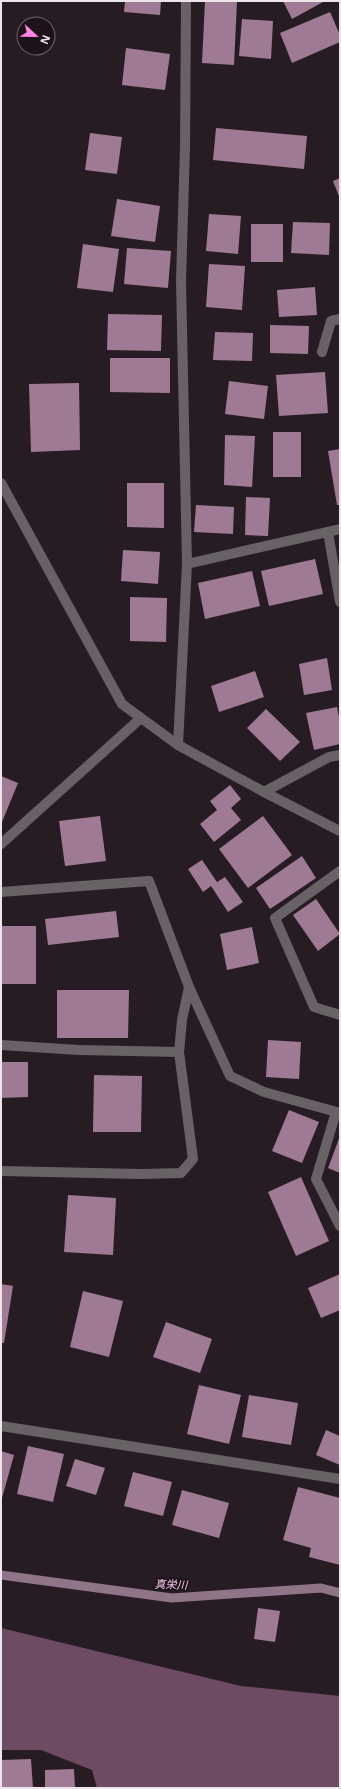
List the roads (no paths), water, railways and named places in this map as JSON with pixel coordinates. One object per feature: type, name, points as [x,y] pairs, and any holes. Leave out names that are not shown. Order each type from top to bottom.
[{"type":"street","points":[[178,745],[187,564],[181,281],[185,147],[186,1]]},
{"type":"street","points":[[322,352],[331,322],[340,319]]},
{"type":"street","points":[[1,483],[122,704],[178,745],[340,831]]},
{"type":"street","points":[[187,564],[340,529]]},
{"type":"street","points":[[328,532],[340,602]]},
{"type":"street","points":[[1,844],[141,718]]},
{"type":"street","points":[[264,792],[328,757],[340,754]]},
{"type":"street","points":[[340,871],[275,918],[314,1007],[340,1014]]},
{"type":"street","points":[[1,892],[148,881],[189,987],[230,1076],[264,1092],[338,1112],[316,1179],[340,1226]]},
{"type":"street","points":[[1,1171],[141,1174],[181,1173],[193,1159],[179,1052],[182,1020],[189,987]]},
{"type":"street","points":[[1,1045],[79,1050],[179,1052]]},
{"type":"street","points":[[1,1426],[340,1479]]},
{"type":"waterway","name":"真栄川","points":[[1,1575],[172,1598],[321,1588],[340,1593]]}]
